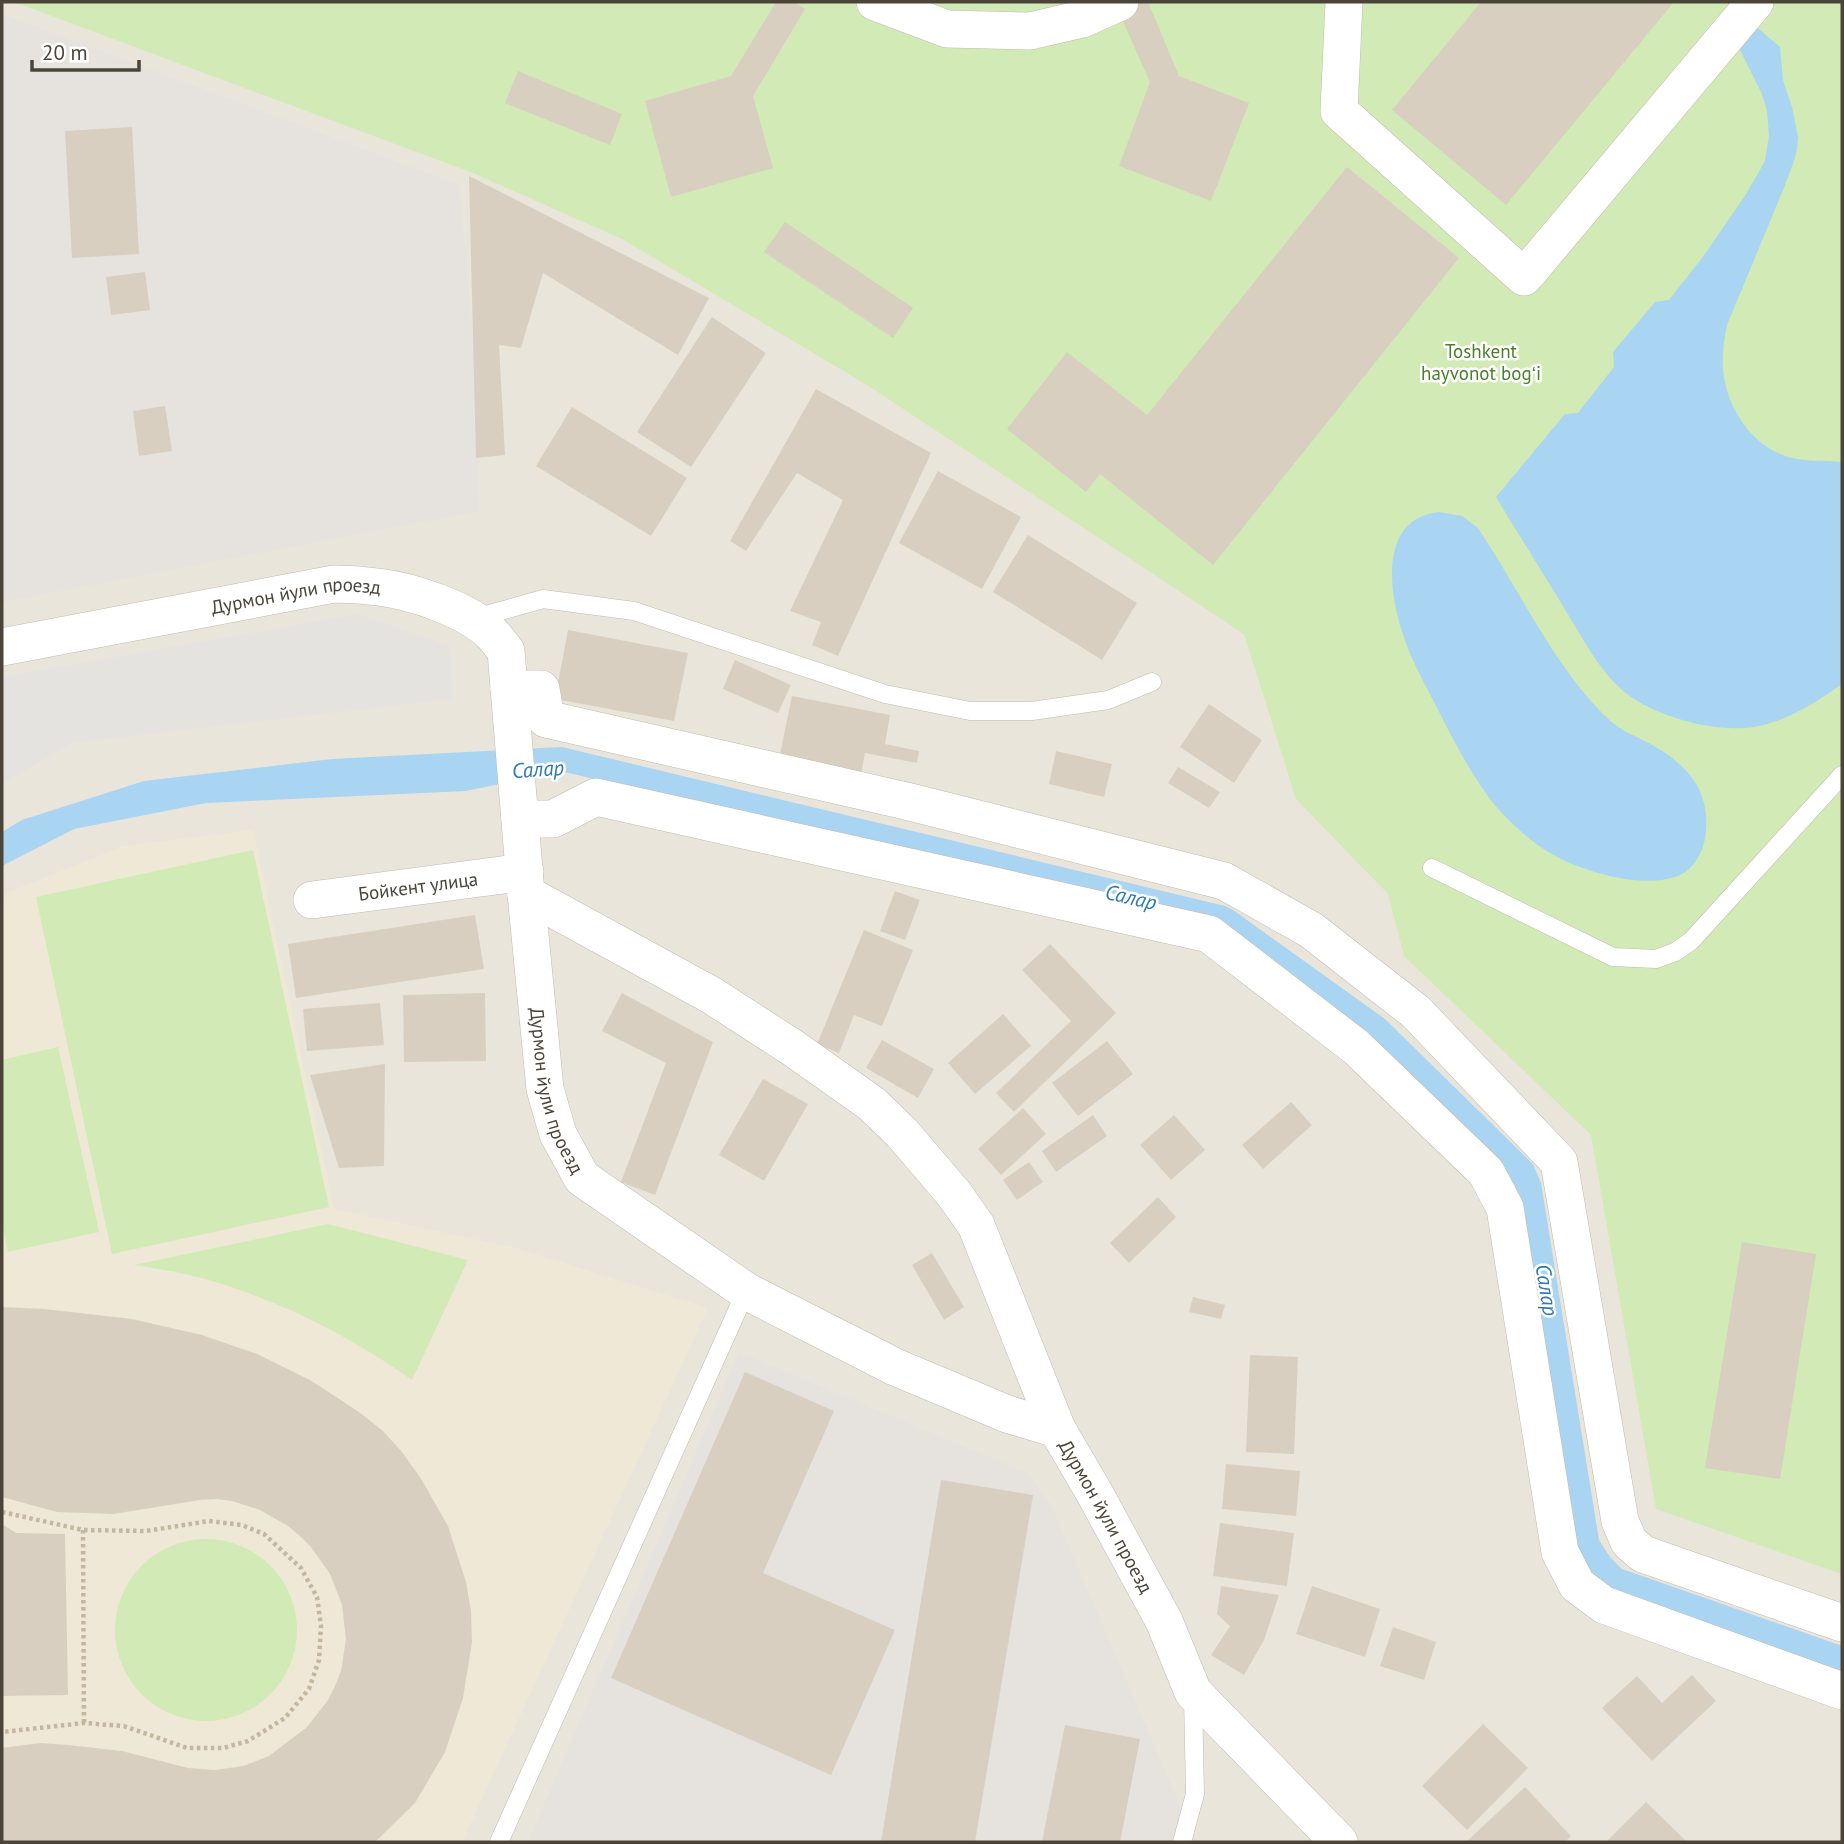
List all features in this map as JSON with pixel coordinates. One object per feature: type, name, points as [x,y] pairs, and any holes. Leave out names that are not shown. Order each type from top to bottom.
[{"type":"street","points":[[875,2],[947,29],[1030,32],[1082,19],[1120,2]]},
{"type":"street","points":[[1344,2],[1339,111],[1524,277],[1755,2]]},
{"type":"street","name":"Дурмон йули проезд","points":[[2,647],[334,584],[381,587],[404,592],[450,608],[491,633],[506,651],[545,1089],[558,1134],[582,1178],[746,1291],[895,1367],[1007,1414],[1057,1429],[1164,1621],[1193,1692],[1339,1842]]},
{"type":"street","points":[[509,689],[541,689],[546,719],[906,801],[1224,881],[1311,930],[1416,1012],[1559,1163],[1620,1521],[1629,1542],[1643,1553],[1842,1623]]},
{"type":"street","points":[[519,807],[553,819],[596,797],[1209,934],[1356,1047],[1486,1172],[1504,1208],[1560,1552],[1577,1585],[1604,1605],[1842,1691]]},
{"type":"street","points":[[525,883],[711,995],[793,1048],[872,1104],[902,1133],[954,1194],[976,1225],[1057,1429]]},
{"type":"street","name":"Бойкент улица","points":[[312,900],[525,883]]},
{"type":"lane","points":[[471,619],[543,599],[634,611],[885,694],[970,711],[1032,711],[1108,700],[1152,682]]},
{"type":"lane","points":[[1432,868],[1613,957],[1656,959],[1675,952],[1691,940],[1842,775]]},
{"type":"lane","points":[[499,1842],[746,1291]]},
{"type":"lane","points":[[1182,1842],[1195,1794],[1193,1692]]},
{"type":"path","points":[[2,1512],[83,1530],[146,1531],[209,1521],[242,1525],[264,1534],[301,1568],[317,1597],[321,1626],[319,1660],[309,1689],[285,1718],[248,1741],[223,1748],[187,1748],[124,1726],[84,1723],[2,1732]]},
{"type":"path","points":[[83,1530],[84,1723]]},
{"type":"shaded area","points":[[2,2],[1842,2],[1842,1842],[2,1842]]},
{"type":"shaded area","points":[[2,14],[459,185],[476,368],[479,511],[2,602]]},
{"type":"shaded area","points":[[358,614],[450,646],[452,699],[72,743],[2,784],[2,677]]},
{"type":"shaded area","points":[[253,830],[334,1209],[516,1248],[708,1308],[462,1842],[2,1842],[2,899],[7,893],[124,846]]},
{"type":"shaded area","points":[[739,1352],[1027,1473],[1050,1503],[1196,1842],[528,1842]]},
{"type":"green space","name":"Toshkent hayvonot bogʻi","points":[[14,2],[1842,2],[1842,1574],[1656,1509],[1591,1135],[1404,956],[1388,894],[1296,799],[1244,634],[867,385],[622,239],[473,173]]},
{"type":"green space","points":[[253,850],[329,1207],[112,1254],[36,897]]},
{"type":"green space","points":[[58,1047],[99,1232],[8,1252],[2,1222],[2,1060]]},
{"type":"green space","points":[[328,1224],[468,1260],[412,1380],[340,1335],[263,1299],[200,1278],[134,1265]]},
{"type":"green space","points":[[206,1539],[241,1546],[270,1566],[290,1595],[297,1630],[290,1665],[270,1694],[241,1714],[206,1721],[171,1714],[142,1694],[122,1665],[115,1630],[122,1595],[142,1566],[171,1546]]},
{"type":"water","points":[[1753,24],[1780,47],[1783,80],[1798,137],[1797,149],[1783,190],[1727,325],[1723,369],[1729,397],[1735,410],[1742,422],[1762,443],[1794,459],[1842,462],[1842,684],[1787,717],[1767,724],[1731,728],[1670,716],[1652,709],[1621,689],[1592,654],[1496,497],[1565,414],[1578,413],[1614,367],[1613,352],[1655,302],[1669,300],[1745,196],[1765,161],[1769,135],[1767,111],[1762,94],[1736,42]]},
{"type":"water","points":[[1439,512],[1462,516],[1478,528],[1545,638],[1599,710],[1620,728],[1668,755],[1683,767],[1694,781],[1705,808],[1705,841],[1697,860],[1684,873],[1668,879],[1633,880],[1597,873],[1572,864],[1536,844],[1489,798],[1464,759],[1419,674],[1401,628],[1393,593],[1393,556],[1398,540],[1407,527],[1420,517]]},
{"type":"water","name":"Салар","points":[[562,747],[1225,906],[1385,1019],[1533,1164],[1541,1183],[1599,1540],[1610,1557],[1622,1569],[1842,1646],[1842,1672],[1598,1585],[1575,1550],[1517,1190],[1509,1175],[1375,1044],[1216,924],[560,771],[466,791],[206,803],[74,829],[2,866],[2,832],[22,820],[144,781],[332,759]]},
{"type":"building","points":[[776,2],[794,2],[805,9],[753,96],[773,168],[671,197],[645,101],[731,76]]},
{"type":"building","points":[[1129,2],[1148,2],[1179,76],[1249,103],[1211,201],[1119,166],[1150,82],[1117,8]]},
{"type":"building","points":[[1481,2],[1674,2],[1506,205],[1392,110]]},
{"type":"building","points":[[518,71],[622,114],[610,145],[505,103]]},
{"type":"building","points":[[132,127],[139,254],[72,258],[65,131]]},
{"type":"building","points":[[1347,167],[1459,258],[1213,565],[1100,474],[1086,492],[1007,429],[1067,352],[1147,415]]},
{"type":"building","points":[[469,176],[709,298],[678,355],[543,273],[521,348],[499,345],[505,455],[476,458]]},
{"type":"building","points":[[785,222],[913,308],[893,338],[764,252]]},
{"type":"building","points":[[145,272],[150,310],[111,315],[106,277]]},
{"type":"building","points":[[712,317],[766,353],[691,467],[637,432]]},
{"type":"building","points":[[816,389],[931,453],[838,656],[812,645],[821,622],[790,611],[843,500],[797,473],[746,551],[730,541]]},
{"type":"building","points":[[165,406],[172,451],[139,456],[133,411]]},
{"type":"building","points":[[572,407],[687,478],[651,536],[536,466]]},
{"type":"building","points":[[938,471],[1021,517],[982,589],[899,543]]},
{"type":"building","points":[[1028,535],[1137,603],[1102,660],[993,592]]},
{"type":"building","points":[[568,630],[688,653],[674,721],[555,699]]},
{"type":"building","points":[[735,660],[791,685],[778,713],[723,689]]},
{"type":"building","points":[[792,696],[890,715],[885,744],[919,751],[917,763],[865,753],[861,774],[779,759]]},
{"type":"building","points":[[1209,704],[1262,740],[1234,783],[1180,747]]},
{"type":"building","points":[[1056,751],[1112,764],[1104,797],[1049,784]]},
{"type":"building","points":[[1178,767],[1220,792],[1209,808],[1168,783]]},
{"type":"building","points":[[895,891],[920,900],[905,940],[880,931]]},
{"type":"building","points":[[475,915],[484,969],[296,998],[288,944]]},
{"type":"building","points":[[864,930],[913,950],[882,1026],[854,1015],[839,1053],[817,1044]]},
{"type":"building","points":[[1050,944],[1116,1013],[1014,1112],[996,1093],[1071,1021],[1022,970]]},
{"type":"building","points":[[485,993],[486,1061],[404,1062],[403,995]]},
{"type":"building","points":[[622,993],[713,1042],[655,1195],[621,1182],[666,1063],[602,1031]]},
{"type":"building","points":[[380,1003],[384,1045],[307,1051],[303,1009]]},
{"type":"building","points":[[1003,1014],[1031,1046],[975,1094],[948,1063]]},
{"type":"building","points":[[882,1040],[934,1069],[918,1098],[866,1068]]},
{"type":"building","points":[[1107,1041],[1133,1074],[1078,1116],[1052,1083]]},
{"type":"building","points":[[385,1064],[384,1166],[339,1168],[310,1075]]},
{"type":"building","points":[[763,1079],[808,1104],[764,1181],[719,1155]]},
{"type":"building","points":[[1291,1102],[1312,1125],[1263,1169],[1242,1145]]},
{"type":"building","points":[[1023,1108],[1046,1134],[1001,1175],[978,1149]]},
{"type":"building","points":[[1093,1115],[1107,1136],[1056,1172],[1042,1151]]},
{"type":"building","points":[[1174,1115],[1205,1150],[1171,1180],[1140,1145]]},
{"type":"building","points":[[1029,1162],[1043,1182],[1017,1200],[1003,1180]]},
{"type":"building","points":[[1158,1197],[1176,1217],[1129,1263],[1110,1243]]},
{"type":"building","points":[[1742,1242],[1816,1254],[1780,1479],[1705,1468]]},
{"type":"building","points":[[932,1253],[964,1307],[944,1320],[912,1265]]},
{"type":"building","points":[[1193,1297],[1225,1305],[1221,1319],[1189,1312]]},
{"type":"building","points":[[2,1307],[132,1319],[202,1335],[257,1354],[310,1380],[359,1412],[383,1431],[420,1477],[448,1526],[466,1582],[472,1642],[463,1698],[445,1752],[415,1803],[375,1842],[2,1842],[2,1748],[41,1743],[68,1745],[122,1751],[188,1768],[215,1770],[243,1766],[269,1756],[307,1727],[328,1700],[335,1686],[341,1671],[346,1639],[342,1605],[330,1574],[300,1536],[260,1510],[216,1499],[113,1514],[57,1512],[2,1497]]},
{"type":"building","points":[[1250,1355],[1298,1357],[1294,1454],[1246,1452]]},
{"type":"building","points":[[745,1372],[834,1411],[763,1573],[895,1630],[831,1775],[611,1678]]},
{"type":"building","points":[[1226,1464],[1300,1471],[1296,1516],[1222,1509]]},
{"type":"building","points":[[941,1480],[1033,1495],[975,1842],[881,1842]]},
{"type":"building","points":[[1220,1523],[1294,1533],[1287,1586],[1213,1576]]},
{"type":"building","points":[[2,1524],[16,1533],[65,1534],[68,1695],[2,1696]]},
{"type":"building","points":[[1221,1586],[1279,1595],[1264,1640],[1244,1675],[1211,1655],[1230,1626],[1217,1614]]},
{"type":"building","points":[[1312,1586],[1380,1609],[1365,1657],[1296,1634]]},
{"type":"building","points":[[1393,1627],[1436,1642],[1424,1680],[1380,1666]]},
{"type":"building","points":[[1692,1675],[1716,1701],[1652,1761],[1602,1708],[1637,1676],[1662,1703]]},
{"type":"building","points":[[1483,1724],[1528,1768],[1467,1830],[1422,1786]]},
{"type":"building","points":[[1065,1725],[1140,1739],[1120,1842],[1042,1842]]},
{"type":"building","points":[[1525,1787],[1571,1836],[1565,1842],[1466,1842]]},
{"type":"building","points":[[1646,1802],[1687,1842],[1606,1842]]}]
